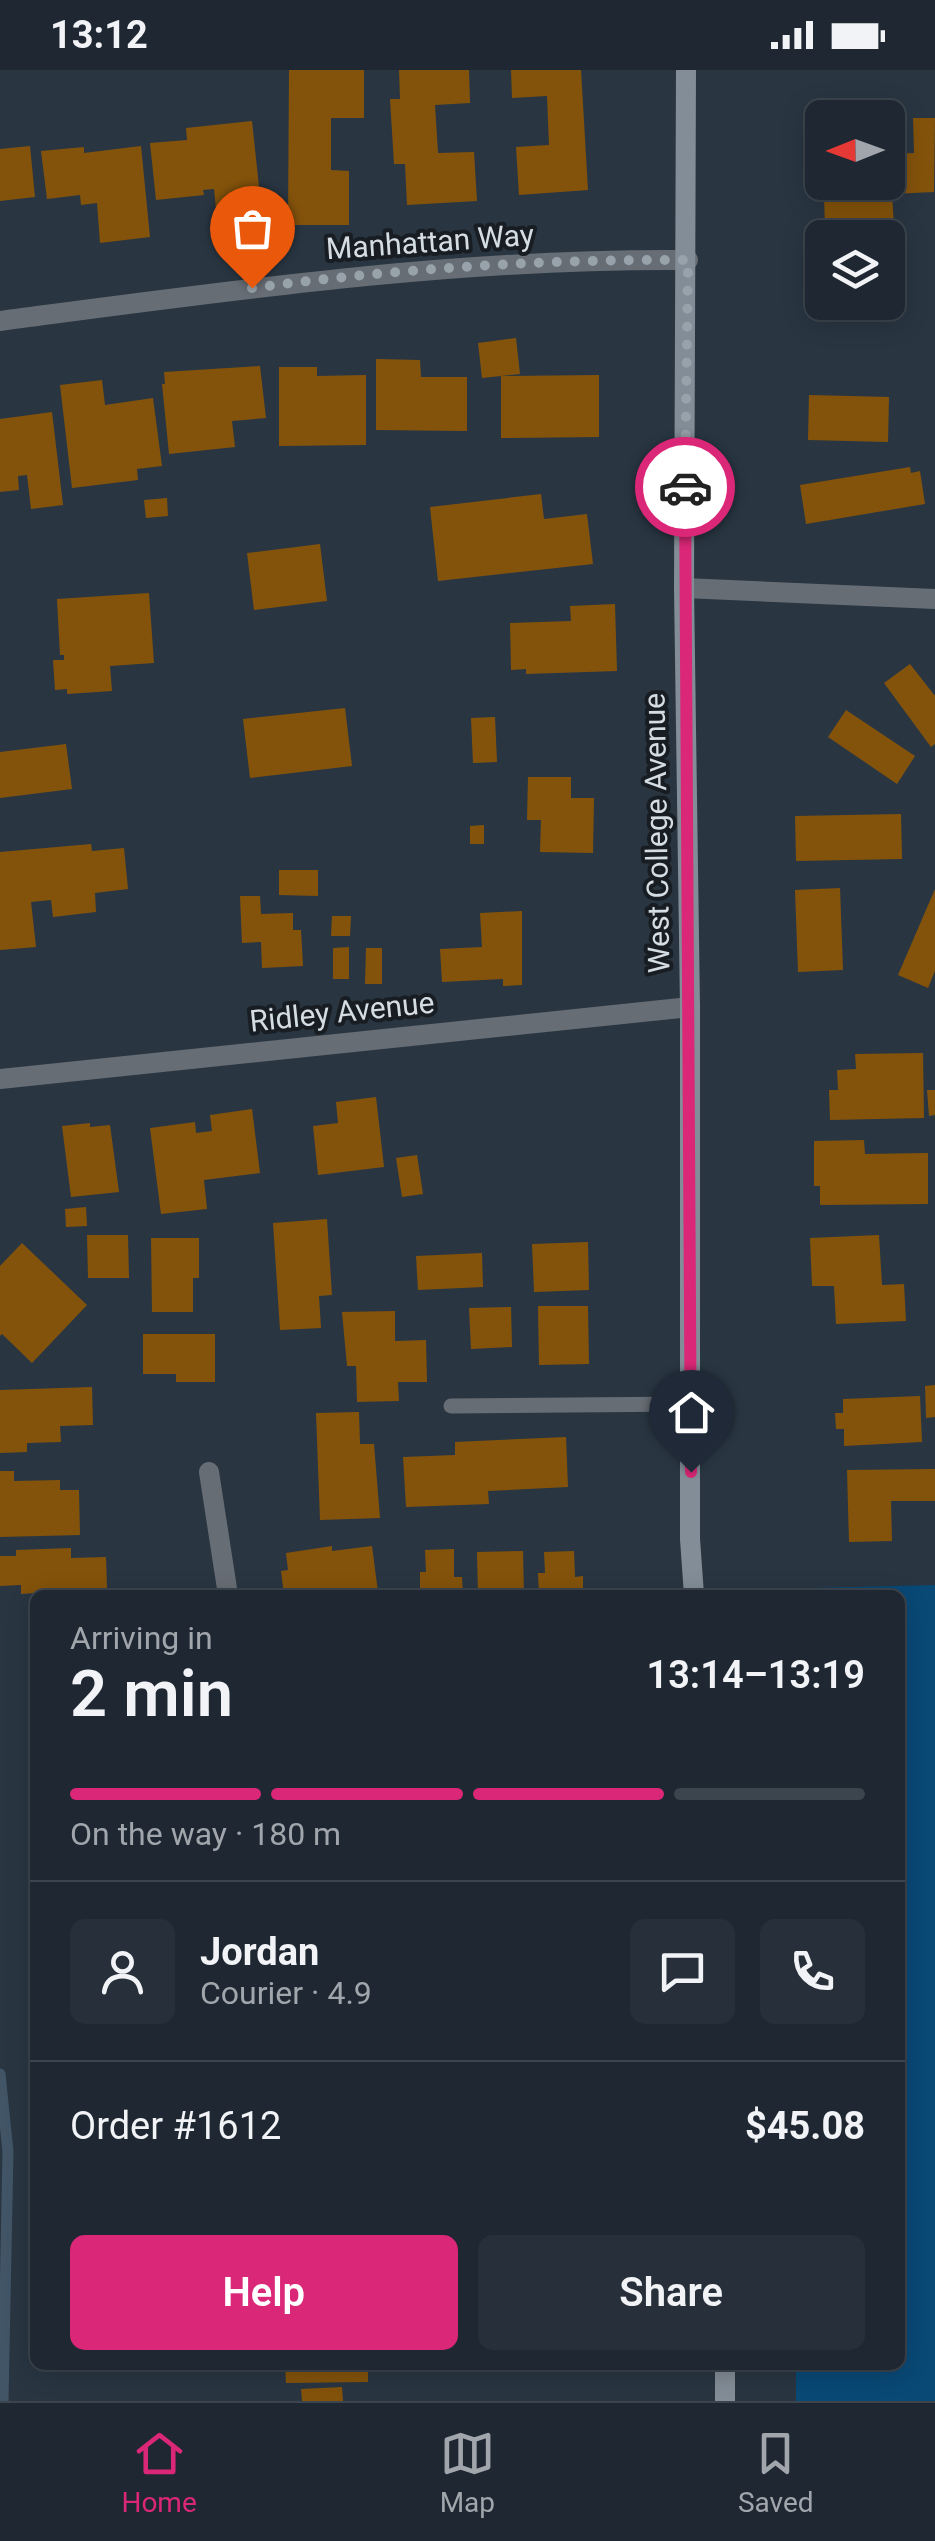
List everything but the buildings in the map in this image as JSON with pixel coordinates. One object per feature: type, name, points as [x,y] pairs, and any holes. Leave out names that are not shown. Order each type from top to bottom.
[{"type":"main road","name":"West College Avenue","points":[[686,70],[684,588],[690,1007],[690,1540],[694,1590]]},
{"type":"main road","points":[[725,2370],[725,2401]]},
{"type":"street","name":"Manhattan Way","points":[[0,321],[324,279],[607,259],[688,260]]},
{"type":"street","points":[[684,588],[935,600]]},
{"type":"street","name":"Ridley Avenue","points":[[0,1079],[690,1007]]},
{"type":"street","points":[[209,1472],[227,1590]]},
{"type":"lane","points":[[451,1406],[692,1404]]},
{"type":"shaded area","points":[[935,1585],[935,2401],[796,2401],[796,2370],[905,2370],[905,1590],[770,1589]]},
{"type":"waterway","points":[[0,2074],[8,2152],[3,2401]]},
{"type":"way so far","points":[[252,288],[324,279],[607,259],[688,260],[685,487]]},
{"type":"route","points":[[685,487],[691,1472]]}]
